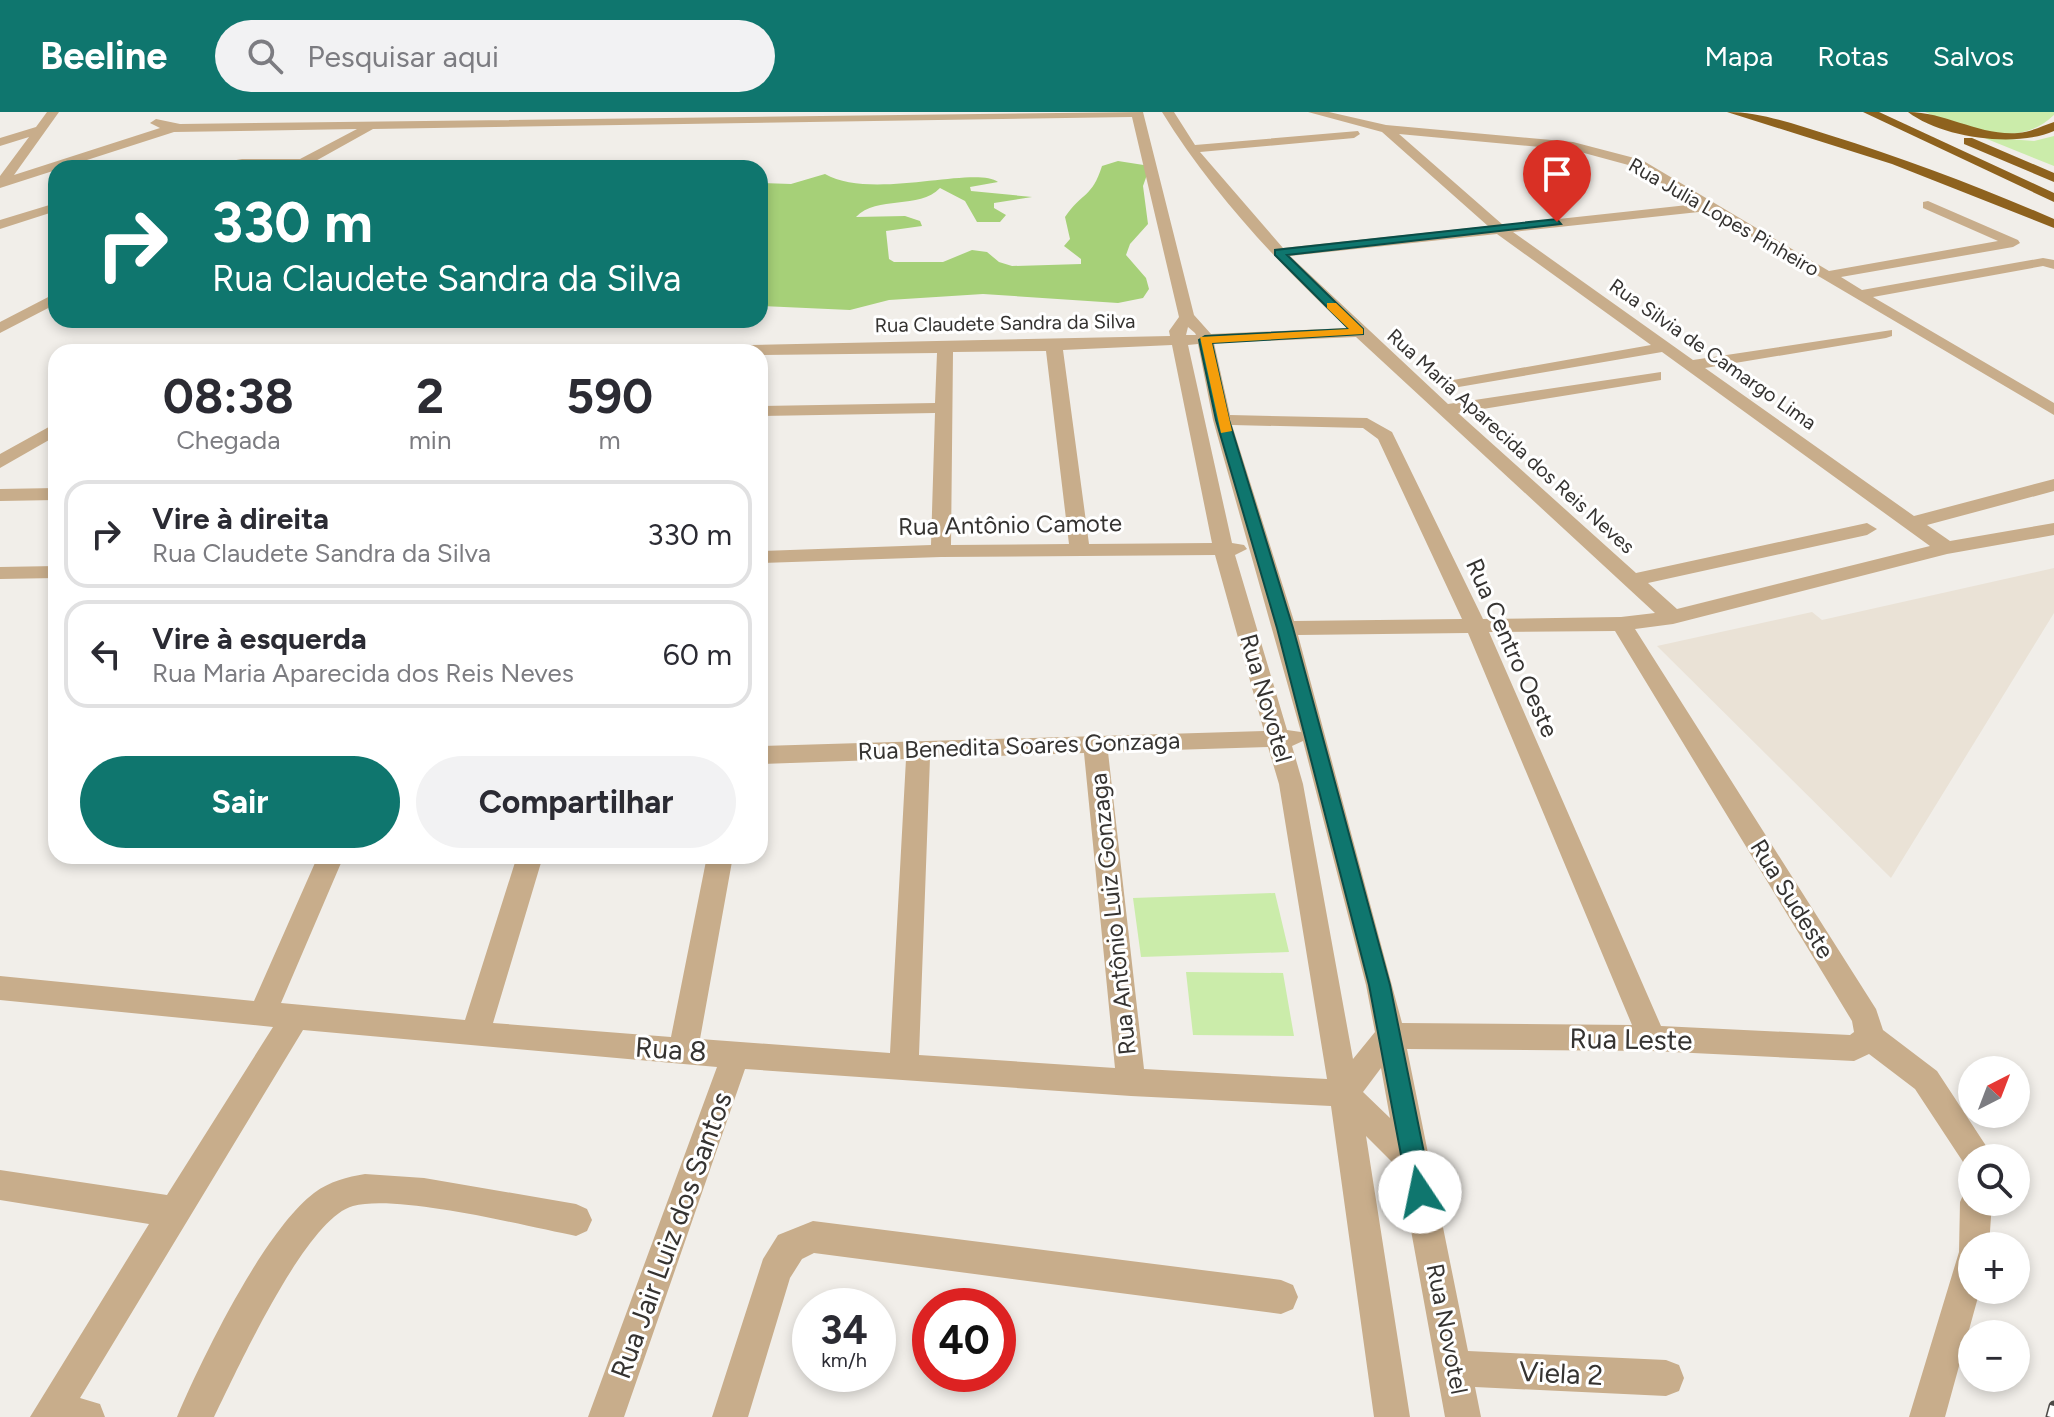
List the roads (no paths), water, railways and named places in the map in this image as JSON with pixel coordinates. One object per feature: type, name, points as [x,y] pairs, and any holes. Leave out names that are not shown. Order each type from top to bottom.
[{"type":"highway","points":[[1733,112],[1882,154],[1980,190],[2054,224]]},
{"type":"highway","points":[[1787,112],[1942,163],[2054,208]]},
{"type":"highway","points":[[1869,112],[2054,198]]},
{"type":"highway","points":[[1902,112],[2054,178]]},
{"type":"highway","points":[[1914,112],[1968,131],[2013,137],[2045,132],[2054,126]]},
{"type":"street","points":[[0,184],[53,112]]},
{"type":"street","points":[[75,160],[223,112]]},
{"type":"street","name":"Rua Maria Aparecida dos Reis Neves","points":[[1168,112],[1191,149],[1279,253],[1359,332],[1673,617]]},
{"type":"street","name":"Rua Julia Lopes Pinheiro","points":[[1314,112],[1386,129],[1603,152],[1637,163],[1706,207],[2054,410]]},
{"type":"street","points":[[146,137],[159,118],[173,128],[1137,113]]},
{"type":"street","name":"Rua Novotel","points":[[1137,113],[1187,317],[1203,332],[1222,420],[1285,628],[1380,985],[1463,1417]]},
{"type":"street","points":[[307,160],[373,125]]},
{"type":"street","name":"Rua Silvia de Camargo Lima","points":[[1386,129],[1498,228],[1946,548]]},
{"type":"street","points":[[0,144],[39,130]]},
{"type":"street","points":[[1191,149],[1354,134]]},
{"type":"street","points":[[0,144],[28,145]]},
{"type":"street","points":[[0,184],[48,169]]},
{"type":"street","points":[[1824,276],[2013,243],[1928,205]]},
{"type":"street","points":[[1279,253],[1706,207]]},
{"type":"street","points":[[0,225],[48,210]]},
{"type":"street","points":[[1857,295],[2043,262],[2054,265]]},
{"type":"street","points":[[0,328],[48,302]]},
{"type":"street","points":[[1179,340],[1177,331],[1187,317]]},
{"type":"street","name":"Rua Claudete Sandra da Silva","points":[[768,350],[1054,346],[1359,332]]},
{"type":"street","points":[[1693,365],[1886,333]]},
{"type":"street","name":"Rua Novotel","points":[[1179,340],[1223,549],[1291,784],[1344,1093],[1392,1417]]},
{"type":"street","points":[[1054,346],[1080,550]]},
{"type":"street","points":[[941,551],[945,347]]},
{"type":"street","points":[[1453,385],[1665,347]]},
{"type":"street","points":[[1445,410],[1655,376]]},
{"type":"street","points":[[768,411],[943,408]]},
{"type":"street","name":"Rua Centro Oeste","points":[[1222,420],[1353,422],[1379,429],[1386,436],[1476,627],[1652,1038]]},
{"type":"street","points":[[0,462],[48,433]]},
{"type":"street","points":[[1912,523],[2054,485]]},
{"type":"street","points":[[0,495],[48,494]]},
{"type":"street","points":[[1632,580],[1867,529]]},
{"type":"street","points":[[1285,628],[1621,624],[1673,617],[1946,548],[2054,529]]},
{"type":"street","name":"Rua Antônio Camote","points":[[768,557],[941,551],[1260,549]]},
{"type":"street","points":[[0,573],[48,572]]},
{"type":"street","name":"Rua Sudeste","points":[[1621,624],[1866,1018],[1870,1037]]},
{"type":"street","name":"Rua Benedita Soares Gonzaga","points":[[768,755],[1314,737]]},
{"type":"street","name":"Rua Antônio Luiz Gonzaga","points":[[1095,744],[1131,1083]]},
{"type":"street","points":[[904,1066],[918,750]]},
{"type":"street","points":[[262,1015],[328,864]]},
{"type":"street","points":[[475,1033],[528,864]]},
{"type":"street","points":[[683,1050],[718,864]]},
{"type":"street","name":"Rua 8","points":[[0,988],[295,1018],[683,1050],[1131,1083],[1344,1093]]},
{"type":"street","points":[[62,1415],[174,1212],[295,1018]]},
{"type":"street","points":[[1389,1036],[1344,1093],[1414,1163]]},
{"type":"street","name":"Rua Leste","points":[[1389,1036],[1652,1038],[1854,1048],[1870,1037]]},
{"type":"street","points":[[1870,1037],[1926,1080],[1969,1144]]},
{"type":"street","name":"Rua Jair Luiz dos Santos","points":[[606,1417],[736,1054]]},
{"type":"street","points":[[0,1185],[174,1212]]},
{"type":"street","points":[[195,1417],[286,1248],[307,1222],[336,1195],[350,1190],[383,1189],[576,1220]]},
{"type":"street","points":[[730,1417],[775,1271],[790,1247],[813,1237],[1281,1297]]},
{"type":"street","points":[[1927,1417],[1959,1304]]},
{"type":"street","name":"Viela 2","points":[[1455,1368],[1666,1378]]},
{"type":"railway","points":[[2051,1417],[2054,1406]]}]
